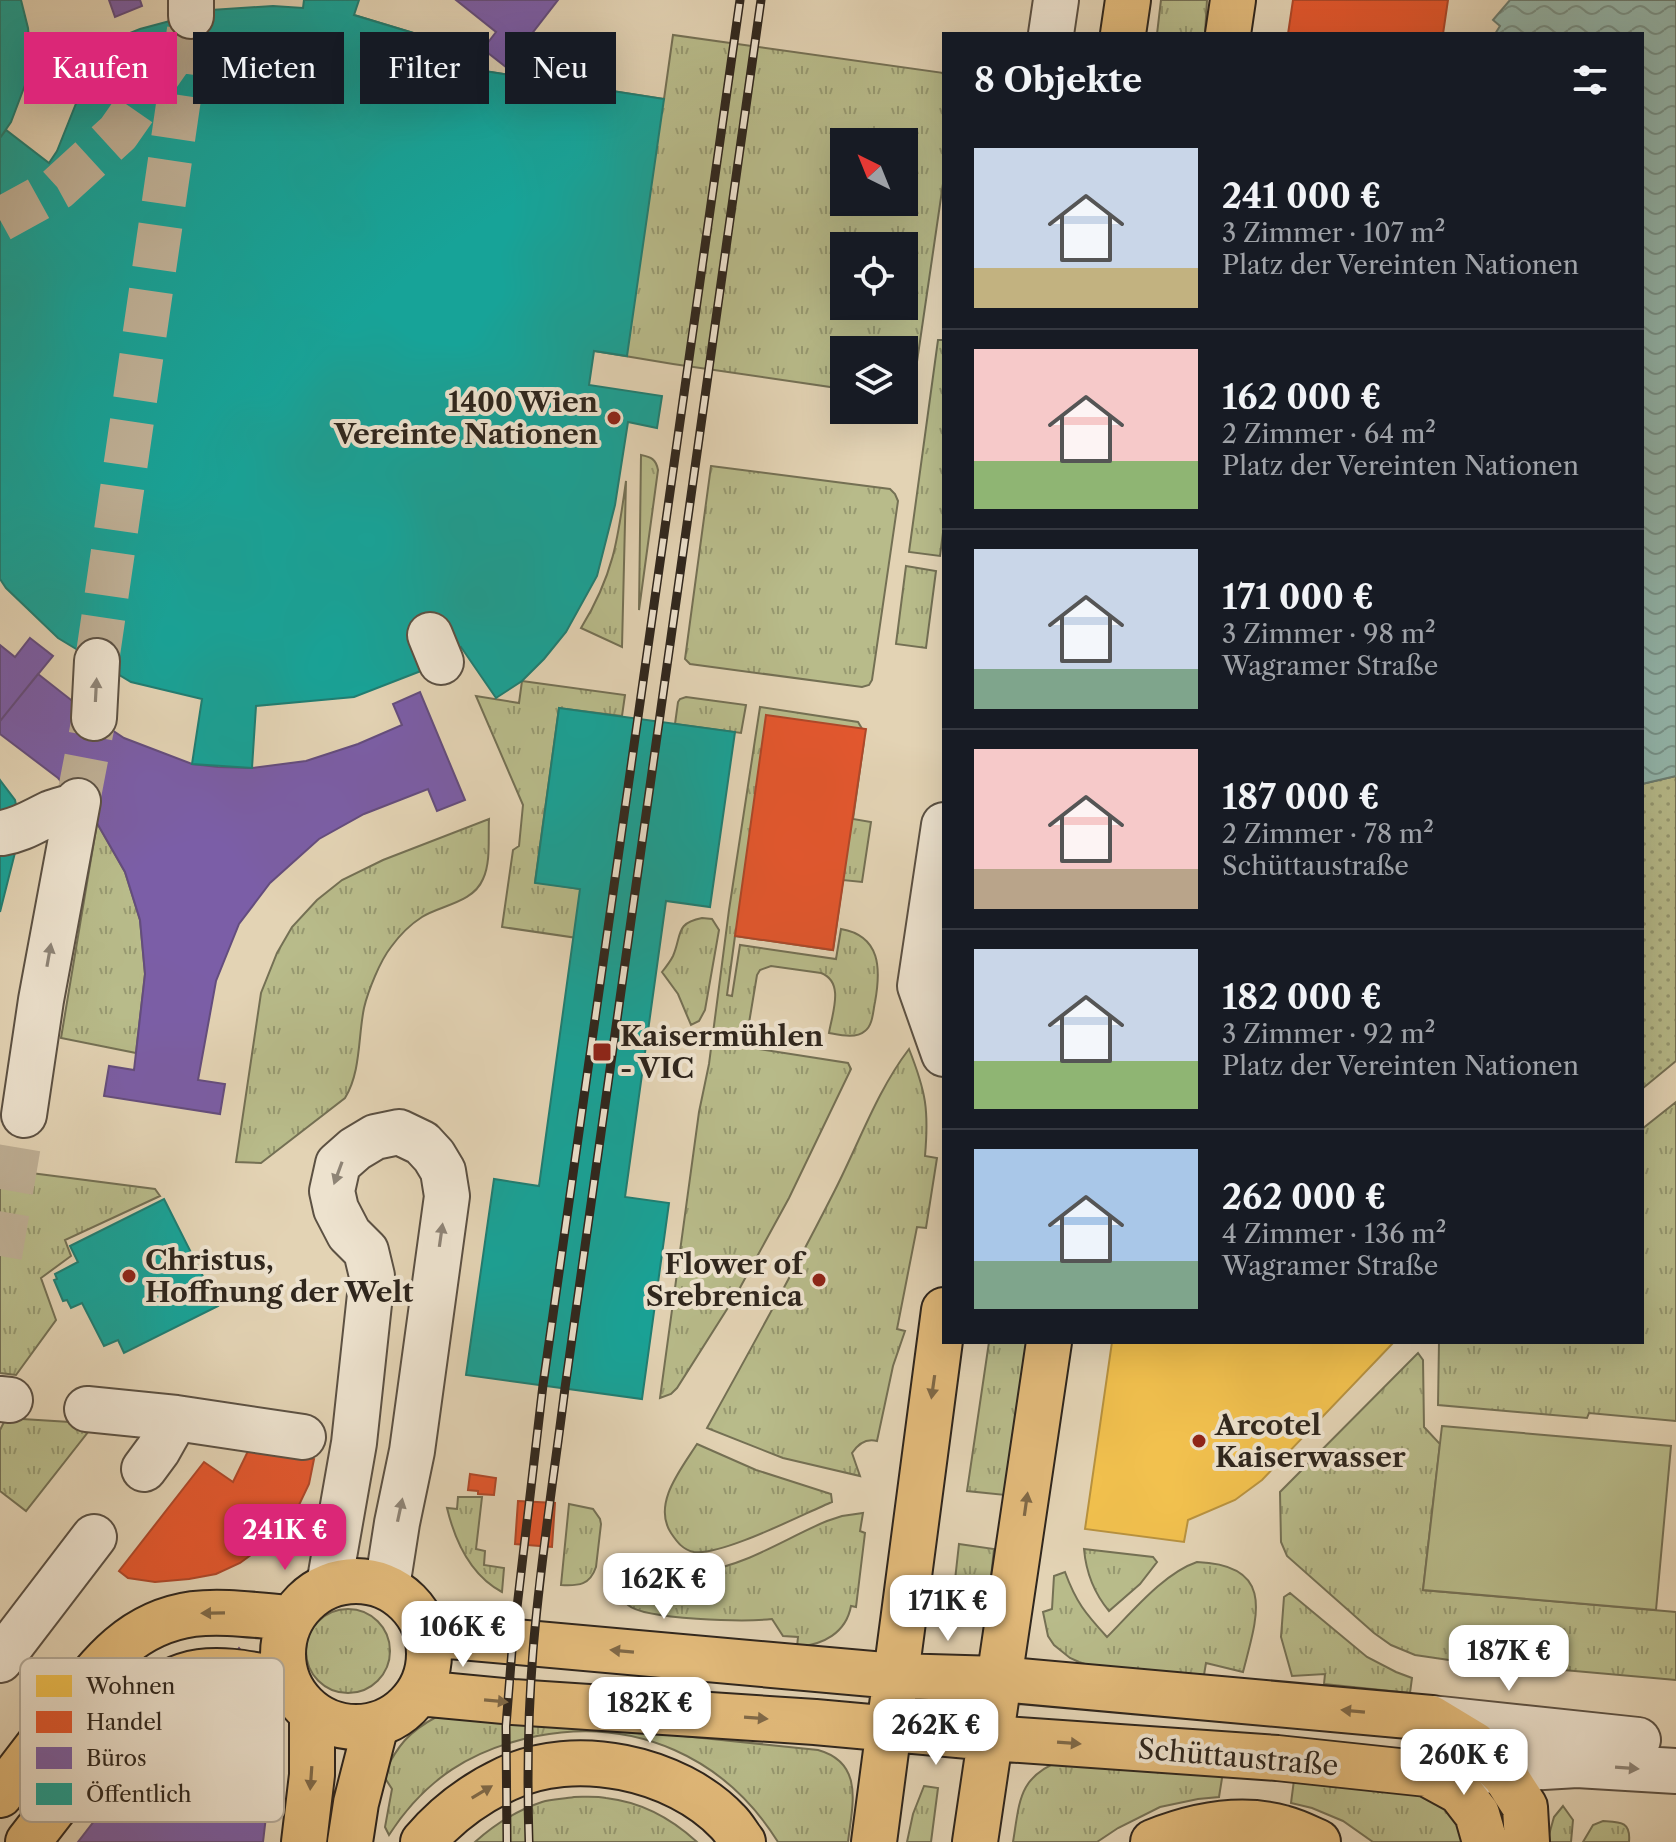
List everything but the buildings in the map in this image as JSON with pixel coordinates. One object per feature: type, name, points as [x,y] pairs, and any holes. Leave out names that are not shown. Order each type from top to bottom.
[{"type":"main road","points":[[1123,32],[1128,0]]},
{"type":"main road","points":[[1228,32],[1233,0]]},
{"type":"main road","points":[[874,1842],[942,1325]]},
{"type":"main road","points":[[975,1842],[1049,1344]]},
{"type":"main road","points":[[283,1658],[282,1646],[291,1618],[307,1598],[329,1585],[347,1581],[373,1582],[406,1599],[416,1611],[427,1634],[430,1662],[419,1693],[399,1715],[376,1725],[341,1727],[312,1714],[286,1680],[284,1663]]},
{"type":"main road","points":[[107,1658],[123,1643],[146,1630],[192,1614],[291,1618]]},
{"type":"main road","name":"Schüttaustraße","points":[[427,1634],[895,1676],[999,1679],[1431,1718]]},
{"type":"main road","name":"Schüttaustraße","points":[[419,1693],[1277,1758],[1427,1774]]},
{"type":"main road","points":[[304,1842],[312,1775],[312,1714]]},
{"type":"main road","points":[[1431,1718],[1474,1744],[1510,1774],[1525,1807],[1528,1842]]},
{"type":"main road","points":[[350,1842],[356,1803],[376,1725]]},
{"type":"main road","points":[[423,1842],[440,1823],[474,1796],[508,1777],[550,1765],[592,1763],[639,1771],[698,1797],[728,1822],[743,1842]]},
{"type":"main road","points":[[0,1795],[20,1769]]},
{"type":"main road","points":[[1427,1774],[1460,1792],[1477,1814],[1486,1842]]},
{"type":"main road","points":[[28,1842],[43,1822]]},
{"type":"main road","points":[[1153,1842],[1186,1829],[1242,1822],[1282,1828],[1318,1842]]},
{"type":"street","points":[[1051,32],[1056,0]]},
{"type":"street","points":[[94,718],[97,661]]},
{"type":"street","points":[[2,833],[15,831],[77,803],[41,1000],[24,1115]]},
{"type":"street","points":[[942,838],[920,986],[942,1048]]},
{"type":"street","points":[[0,1035],[41,1000]]},
{"type":"street","points":[[329,1585],[354,1443],[372,1276],[366,1251],[349,1234],[336,1209],[332,1191],[338,1164],[355,1149],[375,1137],[399,1132],[422,1143],[434,1156],[443,1171],[447,1196],[412,1451],[387,1587]]},
{"type":"street","points":[[87,1409],[176,1418],[303,1437]]},
{"type":"street","points":[[144,1469],[176,1418]]},
{"type":"street","points":[[0,1660],[94,1537]]},
{"type":"street","name":"Schüttaustraße","points":[[1431,1718],[1676,1771]]},
{"type":"street","name":"Schüttaustraße","points":[[1578,1750],[1676,1743]]},
{"type":"street","points":[[1486,1842],[1492,1817],[1510,1774],[1546,1747],[1578,1750]]},
{"type":"street","points":[[1528,1842],[1534,1810],[1547,1788],[1578,1750]]},
{"type":"street","name":"Schüttaustraße","points":[[1427,1774],[1510,1774]]},
{"type":"green space","points":[[1161,0],[1207,0],[1205,32],[1157,32]]},
{"type":"green space","points":[[354,15],[410,32],[363,32]]},
{"type":"green space","points":[[673,35],[942,73],[942,191],[918,355],[918,336],[830,336],[830,387],[517,338],[399,104],[489,104],[489,72],[505,74],[505,104],[616,104],[616,92],[664,99]]},
{"type":"green space","points":[[938,340],[942,340],[940,556],[909,552]]},
{"type":"green space","points":[[641,455],[652,459],[658,470],[639,610]]},
{"type":"green space","points":[[711,466],[890,489],[895,494],[898,501],[869,685],[862,687],[690,664],[685,659]]},
{"type":"green space","points":[[626,481],[622,647],[581,628],[607,574]]},
{"type":"green space","points":[[906,566],[936,571],[926,648],[896,644]]},
{"type":"green space","points":[[522,681],[625,695],[622,716],[559,708],[535,882],[605,893],[598,941],[502,927],[513,850],[519,846],[523,805],[476,696],[519,703]]},
{"type":"green space","points":[[686,697],[746,705],[741,733],[675,724],[678,702]]},
{"type":"green space","points":[[760,707],[858,722],[864,732],[864,741],[853,819],[871,822],[862,882],[843,880],[833,950],[735,936],[727,995],[732,996],[740,945],[836,959],[841,929],[854,933],[871,946],[877,966],[877,990],[868,1028],[857,1035],[843,1035],[829,1033],[835,991],[828,977],[821,973],[771,966],[760,970],[757,975],[747,1035],[750,1042],[759,1049],[848,1063],[851,1069],[789,1198],[736,1295],[677,1388],[660,1398],[699,1112],[709,1064]]},
{"type":"green space","points":[[1676,776],[1676,1061],[1644,1087],[1644,784]]},
{"type":"green space","points":[[489,819],[487,865],[478,887],[464,898],[418,920],[391,947],[383,960],[366,1001],[354,1077],[345,1098],[261,1163],[236,1162],[261,993],[277,953],[292,927],[317,900],[342,880],[383,860]]},
{"type":"green space","points":[[97,823],[125,872],[140,920],[145,974],[136,1053],[61,1038]]},
{"type":"green space","points":[[702,918],[712,919],[719,930],[705,1010],[699,1021],[691,1025],[678,994],[662,972],[673,956],[683,927]]},
{"type":"green space","points":[[909,1049],[925,1101],[925,1156],[937,1158],[926,1228],[917,1227],[897,1329],[905,1331],[893,1366],[877,1441],[863,1442],[852,1453],[860,1476],[783,1458],[707,1428],[820,1220],[878,1100]]},
{"type":"green space","points":[[1676,1102],[1676,1421],[1589,1413],[1587,1418],[1438,1405],[1439,1344],[1644,1344],[1644,1127]]},
{"type":"green space","points":[[0,1169],[155,1189],[160,1196],[65,1240],[71,1256],[41,1278],[56,1320],[16,1375],[0,1373]]},
{"type":"green space","points":[[989,1344],[1027,1344],[1005,1495],[967,1491]]},
{"type":"green space","points":[[1418,1353],[1423,1360],[1424,1427],[1440,1444],[1423,1590],[1676,1612],[1676,1680],[1415,1655],[1391,1645],[1374,1633],[1287,1556],[1281,1542],[1280,1492]]},
{"type":"green space","points":[[6,1418],[86,1423],[92,1427],[26,1511],[0,1491],[0,1430]]},
{"type":"green space","points":[[1442,1426],[1671,1446],[1656,1610],[1423,1590]]},
{"type":"green space","points":[[697,1444],[756,1470],[831,1494],[832,1502],[723,1548],[690,1551],[671,1533],[665,1510],[671,1487]]},
{"type":"green space","points":[[458,1497],[482,1497],[476,1549],[485,1551],[484,1565],[504,1568],[502,1592],[481,1576],[459,1545],[447,1508],[457,1509]]},
{"type":"green space","points":[[569,1504],[593,1509],[601,1524],[596,1567],[591,1578],[578,1584],[561,1585]]},
{"type":"green space","points":[[863,1513],[860,1531],[865,1533],[856,1607],[851,1606],[839,1630],[816,1644],[797,1647],[798,1637],[783,1636],[772,1619],[719,1620],[654,1614],[628,1605],[621,1595],[621,1579],[630,1570],[646,1568],[695,1572],[719,1568],[827,1521]]},
{"type":"green space","points":[[959,1544],[994,1549],[989,1596],[980,1624],[955,1624],[953,1598]]},
{"type":"green space","points":[[1084,1549],[1153,1557],[1157,1562],[1140,1584],[1109,1611],[1092,1582]]},
{"type":"green space","points":[[1197,1562],[1223,1565],[1240,1573],[1250,1584],[1256,1614],[1243,1672],[1206,1663],[1204,1675],[1091,1666],[1070,1658],[1048,1636],[1043,1612],[1052,1609],[1054,1576],[1065,1572],[1082,1607],[1107,1637],[1161,1584]]},
{"type":"green space","points":[[1290,1593],[1367,1657],[1412,1678],[1410,1693],[1324,1684],[1325,1674],[1292,1676],[1281,1637],[1284,1597]]},
{"type":"green space","points":[[340,1609],[356,1609],[372,1616],[383,1627],[390,1651],[387,1667],[378,1681],[356,1693],[340,1693],[324,1686],[313,1675],[306,1659],[306,1643],[313,1627],[324,1616]]},
{"type":"green space","points":[[438,1716],[607,1728],[818,1750],[833,1756],[849,1775],[853,1800],[848,1842],[778,1842],[732,1787],[704,1766],[674,1750],[642,1739],[609,1733],[573,1732],[513,1742],[471,1758],[435,1782],[403,1815],[389,1835],[385,1827],[392,1789],[383,1775],[405,1740]]},
{"type":"green space","points":[[1062,1760],[1223,1772],[1219,1797],[1160,1807],[1097,1842],[1013,1842],[1020,1802],[1029,1782]]},
{"type":"green space","points":[[1294,1780],[1420,1791],[1442,1800],[1468,1842],[1373,1842],[1343,1821],[1291,1803]]},
{"type":"green space","points":[[924,1786],[938,1788],[931,1842],[907,1842],[913,1814]]},
{"type":"green space","points":[[602,1797],[644,1808],[677,1826],[697,1842],[475,1842],[524,1809],[546,1801]]},
{"type":"green space","points":[[1563,1806],[1573,1820],[1571,1842],[1547,1842],[1554,1817]]},
{"type":"green space","points":[[1603,1821],[1626,1826],[1629,1842],[1583,1842],[1593,1825]]},
{"type":"water","points":[[1510,0],[1676,0],[1676,776],[1644,784],[1644,32],[1496,32],[1500,26],[1493,20]]},
{"type":"tunnel","points":[[97,661],[191,16]]},
{"type":"tunnel","points":[[0,220],[58,188],[118,133],[183,40]]},
{"type":"tunnel","points":[[78,801],[94,718]]},
{"type":"tunnel","points":[[0,1256],[24,1115]]},
{"type":"railway","points":[[507,1842],[506,1726],[543,1385],[740,0]]},
{"type":"railway","points":[[529,1842],[530,1699],[543,1552],[761,0]]},
{"type":"place","name":"1400 Wien Vereinte Nationen","points":[[614,418]]},
{"type":"place","name":"Kaisermühlen - VIC","points":[[602,1052]]},
{"type":"place","name":"Christus, Hoffnung der Welt","points":[[129,1276]]},
{"type":"place","name":"Flower of Srebrenica","points":[[819,1280]]},
{"type":"place","name":"Arcotel Kaiserwasser","points":[[1199,1441]]}]
